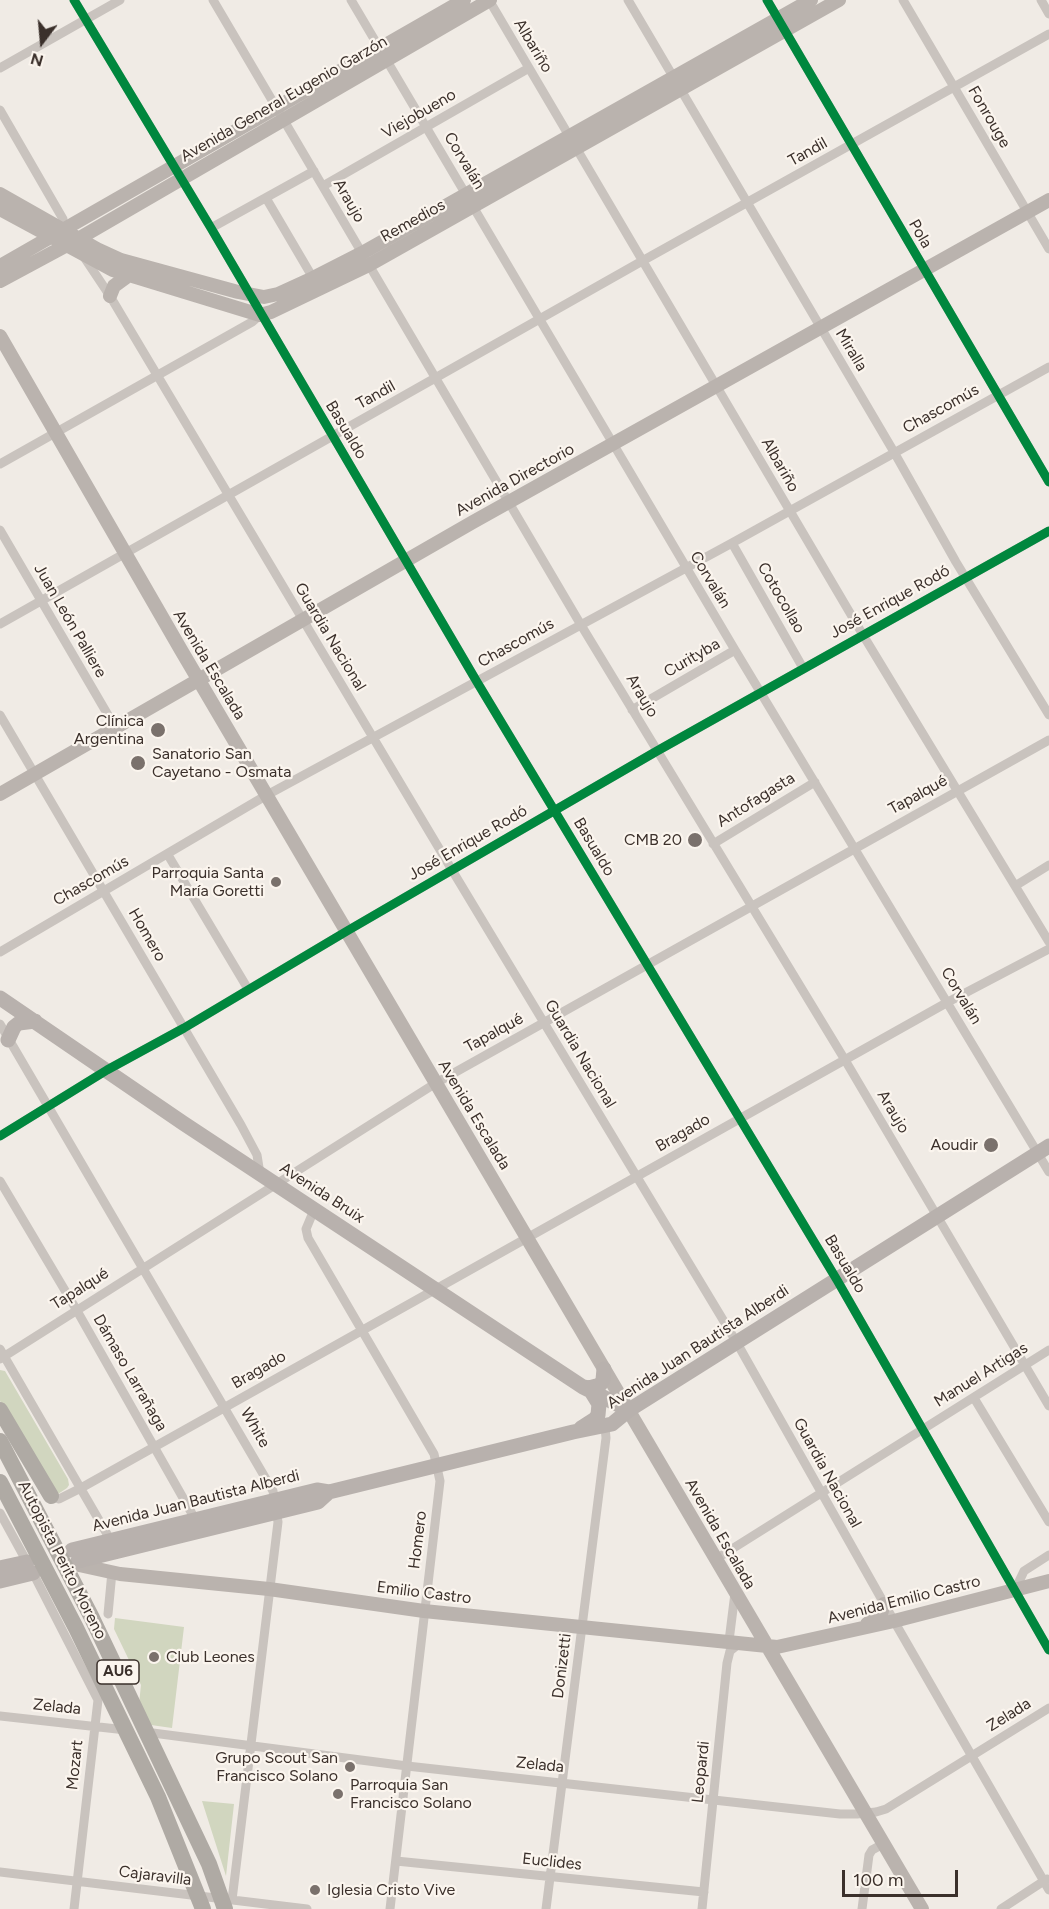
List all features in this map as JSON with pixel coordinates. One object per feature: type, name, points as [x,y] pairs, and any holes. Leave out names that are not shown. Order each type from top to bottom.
[{"type":"highway","points":[[0,1410],[8,1439],[51,1496]]},
{"type":"highway","name":"Autopista Perito Moreno","points":[[8,1439],[228,1905]]},
{"type":"highway","name":"Autopista Perito Moreno","points":[[0,1482],[74,1625],[158,1797],[203,1909]]},
{"type":"main road","name":"Avenida Bruix","points":[[0,998],[276,1185],[587,1389],[629,1410]]},
{"type":"main road","points":[[8,1040],[18,1023],[35,1021]]},
{"type":"main road","name":"Avenida Juan Bautista Alberdi","points":[[76,1559],[195,1519],[318,1502],[329,1492],[604,1426],[619,1420],[629,1410],[1044,1150]]},
{"type":"main road","points":[[587,1389],[600,1385],[605,1374],[604,1369]]},
{"type":"main road","points":[[573,1432],[591,1422],[598,1415],[599,1404],[587,1389]]},
{"type":"main road","name":"Avenida Juan Bautista Alberdi","points":[[111,1547],[276,1506]]},
{"type":"main road","points":[[0,1568],[30,1567]]},
{"type":"main road","points":[[0,1581],[30,1567]]},
{"type":"street","name":"Basualdo","points":[[74,0],[211,228],[477,682],[837,1280],[1049,1650]]},
{"type":"street","points":[[0,68],[120,0]]},
{"type":"street","name":"Araujo","points":[[213,0],[581,625],[845,1060],[1049,1406]]},
{"type":"street","name":"Corvalán","points":[[351,0],[814,782],[948,1002],[1044,1150],[1049,1172]]},
{"type":"street","name":"Avenida General Eugenio Garzón","points":[[383,54],[464,0]]},
{"type":"street","name":"Avenida General Eugenio Garzón","points":[[0,281],[78,238],[177,173],[280,113],[383,54],[489,0]]},
{"type":"street","name":"Albariño","points":[[489,0],[644,260],[789,511],[1049,942]]},
{"type":"street","name":"Miralla","points":[[628,0],[966,578],[1049,715]]},
{"type":"street","name":"Pola","points":[[767,0],[1049,482]]},
{"type":"street","name":"Remedios","points":[[678,83],[777,18],[811,0]]},
{"type":"street","name":"Remedios","points":[[0,464],[261,315],[271,312],[678,83],[785,31],[839,0]]},
{"type":"street","name":"Fonrouge","points":[[903,0],[1049,249]]},
{"type":"street","points":[[1041,0],[1049,14]]},
{"type":"street","name":"Tandil","points":[[0,624],[1049,34]]},
{"type":"street","name":"Viejobueno","points":[[323,186],[529,68]]},
{"type":"street","points":[[0,110],[63,219],[57,234]]},
{"type":"street","points":[[211,228],[314,171]]},
{"type":"street","name":"Avenida General Eugenio Garzón","points":[[0,266],[57,234],[177,173]]},
{"type":"street","points":[[0,194],[57,234],[65,245],[103,266],[261,315]]},
{"type":"street","points":[[266,198],[313,278]]},
{"type":"street","name":"Avenida Directorio","points":[[0,794],[302,619],[1049,200]]},
{"type":"street","points":[[0,209],[57,234]]},
{"type":"street","name":"Remedios","points":[[57,234],[78,238],[121,260],[249,295],[264,297],[278,294],[365,259]]},
{"type":"street","name":"Guardia Nacional","points":[[78,238],[81,253],[158,375],[736,1343],[971,1756],[1047,1883]]},
{"type":"street","points":[[110,296],[114,286],[129,275]]},
{"type":"street","name":"Avenida Escalada","points":[[0,336],[198,680],[922,1909]]},
{"type":"street","name":"Chascomús","points":[[0,952],[267,795],[374,739],[1049,367]]},
{"type":"street","name":"Juan León Palliere","points":[[0,530],[115,727]]},
{"type":"street","name":"José Enrique Rodó","points":[[0,1136],[107,1070],[184,1028],[657,751],[1049,531]]},
{"type":"street","name":"Cotocollao","points":[[732,543],[804,668]]},
{"type":"street","name":"Curityba","points":[[632,710],[735,650]]},
{"type":"street","name":"Homero","points":[[0,715],[257,1155],[260,1174]]},
{"type":"street","name":"Tapalqué","points":[[1,1355],[436,1083],[1049,740]]},
{"type":"street","name":"Antofagasta","points":[[712,844],[814,782]]},
{"type":"street","points":[[168,855],[248,989]]},
{"type":"street","points":[[1015,886],[1049,865]]},
{"type":"street","name":"Bragado","points":[[51,1496],[59,1499],[81,1488],[948,1002],[1049,949]]},
{"type":"street","name":"White","points":[[0,1024],[273,1491],[278,1522],[228,1905]]},
{"type":"street","name":"Dámaso Larrañaga","points":[[0,1181],[76,1309],[195,1519]]},
{"type":"street","name":"Homero","points":[[314,1210],[306,1229],[308,1238],[434,1454],[440,1481],[390,1909]]},
{"type":"street","name":"Manuel Artigas","points":[[716,1559],[1049,1350]]},
{"type":"street","points":[[1,1355],[81,1488],[111,1547]]},
{"type":"street","points":[[974,1398],[1049,1522]]},
{"type":"street","name":"Donizetti","points":[[546,1909],[606,1438],[604,1426]]},
{"type":"street","name":"Mozart","points":[[0,1513],[98,1700],[74,1909]]},
{"type":"street","points":[[1015,1590],[1024,1571],[1049,1555]]},
{"type":"street","name":"Emilio Castro","points":[[76,1559],[112,1572],[269,1589],[424,1611],[767,1647]]},
{"type":"street","points":[[108,1614],[112,1572]]},
{"type":"street","name":"Avenida Emilio Castro","points":[[767,1647],[788,1646],[1049,1581]]},
{"type":"street","name":"Leopardi","points":[[702,1909],[727,1663],[734,1642],[735,1593]]},
{"type":"street","points":[[857,1629],[877,1618],[883,1611],[884,1604]]},
{"type":"street","name":"Zelada","points":[[0,1716],[94,1725],[407,1766],[840,1814],[866,1814],[886,1809],[1049,1708]]},
{"type":"street","points":[[862,1909],[869,1855],[876,1847],[883,1844]]},
{"type":"street","name":"Euclides","points":[[396,1861],[704,1892]]},
{"type":"street","name":"Cajaravilla","points":[[0,1872],[228,1905],[307,1909]]},
{"type":"street","points":[[1001,1909],[1047,1883]]},
{"type":"green space","points":[[0,1370],[5,1371],[68,1479],[67,1488],[58,1494],[51,1490],[0,1401]]},
{"type":"green space","name":"Club Leones","points":[[115,1618],[184,1627],[172,1728],[137,1723],[141,1685],[114,1629]]},
{"type":"green space","points":[[202,1801],[234,1804],[226,1876]]},
{"type":"cycle path","points":[[74,0],[211,228],[477,682],[837,1280],[1049,1650]]},
{"type":"cycle path","points":[[767,0],[1049,482]]},
{"type":"cycle path","points":[[0,1136],[107,1070],[184,1028],[657,751],[1049,531]]},
{"type":"place","name":"Clínica Argentina","points":[[158,730]]},
{"type":"place","name":"Sanatorio San Cayetano - Osmata","points":[[138,763]]},
{"type":"place","name":"CMB 20","points":[[695,840]]},
{"type":"place","name":"Parroquia Santa María Goretti","points":[[276,882]]},
{"type":"place","name":"Aoudir","points":[[991,1145]]},
{"type":"place","name":"Club Leones","points":[[154,1657]]},
{"type":"place","name":"Grupo Scout San Francisco Solano","points":[[350,1767]]},
{"type":"place","name":"Parroquia San Francisco Solano","points":[[338,1794]]},
{"type":"place","name":"Iglesia Cristo Vive","points":[[315,1890]]}]
